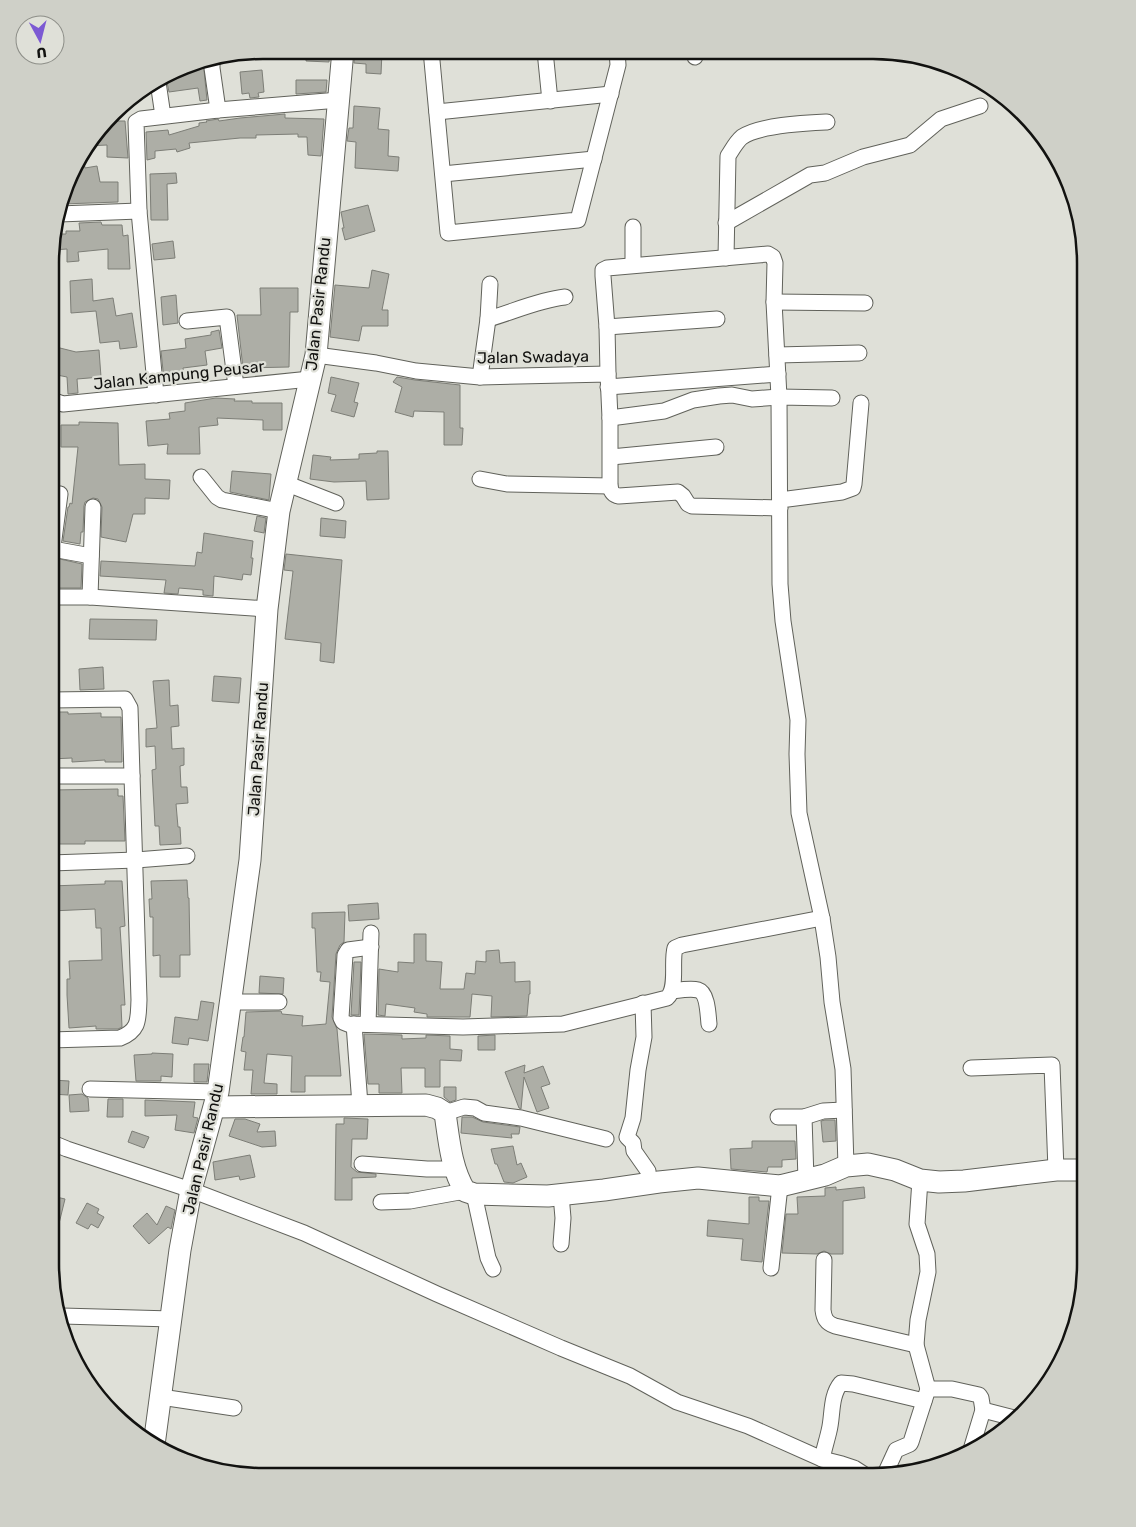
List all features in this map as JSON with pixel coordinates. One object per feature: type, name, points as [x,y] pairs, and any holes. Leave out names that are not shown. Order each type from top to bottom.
[{"type":"main road","name":"Jalan Pasir Randu","points":[[155,1438],[180,1250],[191,1190],[216,1100],[231,1002],[250,860],[267,609],[279,511],[316,355],[343,59]]},
{"type":"main road","points":[[216,1100],[360,1105],[426,1105],[437,1108],[445,1113],[454,1168],[469,1193],[516,1196],[561,1195],[698,1178],[780,1186],[825,1175],[846,1166],[868,1164],[880,1166],[920,1180],[939,1182],[964,1181],[1056,1170],[1077,1170]]},
{"type":"street","points":[[432,59],[448,233],[578,220],[618,65],[618,59]]},
{"type":"street","points":[[546,59],[550,100]]},
{"type":"street","points":[[212,66],[218,110]]},
{"type":"street","points":[[159,87],[163,116]]},
{"type":"street","points":[[437,112],[610,94]]},
{"type":"street","points":[[156,396],[140,211],[136,122],[141,119],[218,110],[338,100]]},
{"type":"street","points":[[726,223],[810,175],[826,172],[863,157],[910,145],[941,119],[980,106]]},
{"type":"street","points":[[726,258],[728,156],[742,138],[766,128],[827,122]]},
{"type":"street","points":[[443,174],[594,159]]},
{"type":"street","points":[[65,214],[140,211]]},
{"type":"street","points":[[633,227],[633,264]]},
{"type":"street","points":[[846,1166],[842,1069],[822,918],[799,813],[798,720],[783,621],[780,584],[780,504],[779,397],[774,302],[775,263],[773,257],[768,254],[633,264],[603,270],[610,418],[610,486],[614,495],[678,492],[692,506],[780,504],[842,492],[853,488],[861,403]]},
{"type":"street","points":[[480,377],[488,319],[490,284]]},
{"type":"street","points":[[488,319],[548,300],[565,297]]},
{"type":"street","points":[[774,302],[865,303]]},
{"type":"street","points":[[187,321],[227,317],[236,386]]},
{"type":"street","points":[[607,327],[718,319]]},
{"type":"street","points":[[777,355],[859,353]]},
{"type":"street","name":"Jalan Swadaya","points":[[316,355],[376,363],[416,371],[480,377],[608,380],[778,374]]},
{"type":"street","name":"Jalan Kampung Peusar","points":[[59,403],[63,404],[156,396],[310,379]]},
{"type":"street","points":[[610,418],[664,411],[693,400],[719,396],[732,395],[752,399],[779,397],[832,398]]},
{"type":"street","points":[[611,457],[716,448]]},
{"type":"street","points":[[201,477],[217,497],[222,500],[279,511]]},
{"type":"street","points":[[480,479],[507,484],[610,486]]},
{"type":"street","points":[[286,483],[336,503]]},
{"type":"street","points":[[59,499],[60,494]]},
{"type":"street","points":[[90,596],[93,507]]},
{"type":"street","points":[[59,550],[91,556]]},
{"type":"street","points":[[59,597],[90,596],[267,609]]},
{"type":"street","points":[[59,700],[125,699],[130,708],[139,1000],[138,1019],[135,1028],[129,1034],[120,1038],[59,1040]]},
{"type":"street","points":[[59,776],[132,776]]},
{"type":"street","points":[[59,863],[187,856]]},
{"type":"street","points":[[360,1105],[361,1024],[371,940],[348,950],[345,955],[341,1018],[343,1022],[361,1024],[463,1027],[563,1024],[667,998],[673,991],[673,954],[675,948],[682,945],[822,918]]},
{"type":"street","points":[[673,991],[698,990],[702,992],[709,1024]]},
{"type":"street","points":[[231,1002],[279,1002]]},
{"type":"street","points":[[643,1003],[644,1037],[638,1070],[633,1118],[627,1137],[633,1143],[634,1151],[648,1171],[649,1183]]},
{"type":"street","points":[[971,1068],[1052,1065],[1056,1170]]},
{"type":"street","points":[[90,1089],[216,1100]]},
{"type":"street","points":[[445,1113],[464,1107],[475,1108],[484,1113],[521,1118],[606,1140]]},
{"type":"street","points":[[778,1117],[804,1117],[823,1110],[844,1110]]},
{"type":"street","points":[[804,1117],[806,1180]]},
{"type":"street","points":[[59,1146],[191,1190],[304,1233],[436,1294],[630,1376],[677,1402],[748,1426],[822,1459],[850,1468]]},
{"type":"street","points":[[362,1164],[426,1169],[454,1168]]},
{"type":"street","points":[[889,1468],[896,1450],[910,1444],[926,1395],[916,1345],[918,1320],[928,1272],[927,1254],[917,1224],[920,1180]]},
{"type":"street","points":[[771,1268],[780,1186]]},
{"type":"street","points":[[381,1202],[403,1202],[469,1193],[493,1269]]},
{"type":"street","points":[[561,1195],[563,1218],[562,1244]]},
{"type":"street","points":[[824,1260],[823,1310],[828,1323],[916,1345]]},
{"type":"street","points":[[66,1316],[172,1319]]},
{"type":"street","points":[[822,1459],[830,1430],[837,1388],[841,1383],[926,1395],[952,1389],[979,1395],[983,1410],[973,1442]]},
{"type":"street","points":[[161,1396],[234,1408]]},
{"type":"street","points":[[983,1410],[1009,1417]]},
{"type":"building","points":[[306,59],[329,59],[329,62],[306,61]]},
{"type":"building","points":[[354,59],[382,59],[381,74],[366,73],[366,64],[354,63]]},
{"type":"building","points":[[204,68],[207,100],[200,101],[198,88],[169,92],[167,83],[184,74]]},
{"type":"building","points":[[262,70],[264,92],[258,93],[259,97],[250,98],[249,93],[242,94],[240,72]]},
{"type":"building","points":[[296,80],[327,80],[326,92],[296,94]]},
{"type":"building","points":[[354,106],[380,108],[378,129],[389,130],[388,156],[399,157],[398,171],[355,168],[356,142],[347,141],[349,128],[353,128]]},
{"type":"building","points":[[285,114],[285,118],[324,119],[321,156],[308,155],[307,137],[298,137],[298,134],[256,135],[256,138],[189,143],[190,148],[177,152],[176,149],[155,151],[155,158],[147,160],[146,132],[168,130],[169,135],[199,126],[199,123],[206,121]]},
{"type":"building","points":[[115,121],[125,121],[128,158],[107,157],[107,145],[95,146],[109,128],[112,127]]},
{"type":"building","points":[[84,164],[85,168],[97,166],[100,182],[118,182],[118,202],[68,204],[74,184]]},
{"type":"building","points":[[176,173],[177,183],[167,184],[168,220],[151,220],[150,174]]},
{"type":"building","points":[[368,205],[375,231],[345,240],[341,212]]},
{"type":"building","points":[[101,222],[102,225],[122,225],[123,236],[128,235],[130,269],[108,269],[108,249],[78,252],[79,261],[67,262],[67,249],[59,250],[60,234],[66,234],[66,231],[80,231],[79,223]]},
{"type":"building","points":[[173,241],[175,258],[154,260],[152,244]]},
{"type":"building","points":[[372,270],[389,274],[382,310],[388,310],[388,326],[362,326],[359,341],[330,337],[335,285],[369,288]]},
{"type":"building","points":[[92,279],[93,301],[113,298],[116,316],[132,313],[137,347],[120,349],[119,341],[100,343],[96,311],[71,313],[70,281]]},
{"type":"building","points":[[260,288],[298,288],[298,312],[290,312],[289,367],[243,368],[237,315],[261,315]]},
{"type":"building","points":[[176,295],[178,323],[163,325],[161,297]]},
{"type":"building","points":[[219,330],[222,348],[205,351],[207,365],[183,368],[184,377],[164,380],[161,351],[186,348],[185,339],[211,335],[211,332]]},
{"type":"building","points":[[59,348],[76,352],[99,350],[101,377],[77,379],[78,393],[68,394],[67,377],[59,375]]},
{"type":"building","points":[[331,377],[359,383],[354,402],[358,403],[354,417],[331,411],[336,395],[328,393]]},
{"type":"building","points":[[397,377],[460,385],[460,428],[463,428],[462,445],[444,445],[444,412],[414,411],[413,417],[395,412],[402,387],[393,382]]},
{"type":"building","points":[[216,398],[252,401],[252,403],[282,403],[282,430],[263,430],[263,420],[217,418],[218,425],[199,427],[200,454],[167,454],[168,444],[148,446],[146,421],[170,419],[169,413],[185,411],[185,403]]},
{"type":"building","points":[[79,422],[118,423],[119,465],[145,464],[145,479],[170,480],[169,499],[145,498],[145,514],[133,514],[126,542],[101,537],[102,507],[98,499],[93,498],[85,502],[83,532],[81,532],[80,544],[63,541],[68,507],[70,503],[72,504],[78,447],[61,447],[61,425],[79,425]]},
{"type":"building","points":[[377,451],[388,451],[389,499],[367,500],[366,481],[334,482],[310,479],[313,455],[331,457],[330,460],[359,459],[359,454],[377,453]]},
{"type":"building","points":[[232,471],[271,474],[269,500],[230,492]]},
{"type":"building","points":[[257,516],[266,518],[264,533],[254,531]]},
{"type":"building","points":[[321,518],[346,521],[345,538],[320,536]]},
{"type":"building","points":[[204,533],[253,541],[251,575],[243,574],[242,580],[214,576],[213,596],[203,595],[203,590],[179,588],[178,594],[164,593],[166,580],[100,576],[101,561],[195,566],[197,552],[202,553]]},
{"type":"building","points":[[286,554],[342,560],[334,663],[320,661],[321,643],[285,639],[293,571],[284,570]]},
{"type":"building","points":[[59,559],[82,564],[81,588],[59,588]]},
{"type":"building","points":[[90,619],[157,620],[156,640],[89,639]]},
{"type":"building","points":[[103,667],[104,689],[80,690],[79,669]]},
{"type":"building","points":[[214,676],[241,678],[239,703],[212,701]]},
{"type":"building","points":[[169,680],[170,706],[178,705],[179,726],[171,727],[172,749],[184,748],[184,765],[180,766],[181,787],[187,787],[188,803],[176,804],[181,844],[160,845],[159,826],[155,826],[152,770],[156,769],[155,746],[146,747],[146,729],[157,728],[153,681]]},
{"type":"building","points":[[59,712],[68,712],[68,714],[101,713],[101,717],[121,717],[122,762],[105,762],[105,760],[72,762],[72,758],[59,759]]},
{"type":"building","points":[[118,789],[118,796],[123,796],[125,841],[85,841],[85,844],[59,844],[59,790]]},
{"type":"building","points":[[187,880],[190,955],[180,955],[180,977],[160,977],[160,955],[153,956],[153,917],[150,917],[149,899],[152,899],[151,881]]},
{"type":"building","points":[[105,881],[122,881],[125,926],[120,927],[125,1005],[121,1005],[122,1027],[118,1029],[96,1029],[96,1026],[69,1028],[67,979],[70,979],[69,961],[102,960],[101,928],[96,928],[95,909],[59,911],[59,886],[105,884]]},
{"type":"building","points":[[378,903],[379,919],[349,921],[348,905]]},
{"type":"building","points":[[345,912],[344,942],[340,945],[336,954],[332,1017],[337,1029],[341,1076],[305,1076],[305,1092],[291,1092],[292,1056],[267,1054],[264,1083],[277,1084],[277,1094],[251,1094],[253,1070],[244,1070],[246,1052],[241,1051],[246,1012],[281,1011],[282,1014],[303,1016],[302,1026],[326,1024],[330,982],[320,981],[321,972],[317,972],[315,928],[312,928],[312,913]]},
{"type":"building","points":[[414,934],[426,934],[426,961],[442,962],[440,989],[464,989],[466,973],[475,974],[476,961],[486,962],[486,951],[499,950],[500,963],[515,962],[515,982],[530,981],[527,1016],[491,1017],[492,996],[472,994],[470,1017],[427,1017],[427,1014],[414,1012],[415,1008],[386,1004],[385,1016],[378,1015],[379,969],[398,972],[398,962],[414,963]]},
{"type":"building","points":[[354,962],[361,962],[359,1015],[351,1015]]},
{"type":"building","points":[[260,976],[284,978],[283,994],[259,993]]},
{"type":"building","points":[[201,1001],[214,1003],[208,1041],[189,1038],[188,1045],[172,1043],[175,1017],[198,1020]]},
{"type":"building","points":[[364,1034],[402,1035],[402,1039],[426,1038],[426,1035],[450,1036],[450,1049],[462,1050],[461,1061],[440,1060],[440,1087],[425,1087],[425,1068],[401,1068],[402,1093],[379,1093],[379,1084],[368,1084]]},
{"type":"building","points":[[495,1035],[495,1050],[478,1050],[478,1036]]},
{"type":"building","points":[[152,1053],[173,1054],[172,1077],[161,1076],[161,1081],[136,1081],[134,1055]]},
{"type":"building","points":[[194,1064],[209,1064],[207,1082],[194,1082]]},
{"type":"building","points":[[525,1065],[524,1073],[543,1066],[550,1084],[541,1087],[549,1108],[537,1112],[524,1077],[521,1109],[519,1108],[505,1072]]},
{"type":"building","points":[[59,1080],[69,1081],[68,1095],[59,1094]]},
{"type":"building","points":[[444,1087],[456,1087],[456,1100],[450,1102],[444,1097]]},
{"type":"building","points":[[82,1094],[88,1098],[89,1111],[70,1112],[69,1095]]},
{"type":"building","points":[[108,1099],[123,1099],[123,1117],[107,1117]]},
{"type":"building","points":[[145,1100],[195,1102],[193,1117],[198,1118],[194,1133],[175,1130],[177,1115],[145,1116]]},
{"type":"building","points":[[462,1117],[472,1117],[483,1122],[520,1127],[519,1134],[511,1134],[512,1138],[461,1133]]},
{"type":"building","points":[[344,1118],[368,1119],[367,1139],[352,1139],[351,1167],[357,1172],[376,1174],[376,1177],[352,1178],[352,1200],[335,1200],[336,1124],[344,1124]]},
{"type":"building","points":[[235,1119],[245,1119],[260,1124],[257,1132],[275,1131],[276,1146],[262,1147],[229,1136]]},
{"type":"building","points":[[835,1120],[836,1141],[823,1142],[821,1121]]},
{"type":"building","points":[[132,1131],[149,1137],[144,1148],[128,1142]]},
{"type":"building","points":[[752,1141],[795,1141],[796,1159],[782,1160],[782,1167],[768,1167],[767,1172],[731,1169],[730,1149],[752,1148]]},
{"type":"building","points":[[513,1146],[517,1165],[521,1163],[527,1177],[513,1183],[504,1182],[497,1164],[495,1164],[491,1149]]},
{"type":"building","points":[[250,1155],[255,1177],[240,1180],[239,1176],[215,1180],[213,1162]]},
{"type":"building","points":[[836,1187],[836,1190],[864,1187],[865,1198],[843,1201],[843,1254],[831,1254],[824,1251],[817,1254],[782,1253],[786,1214],[798,1214],[797,1197],[825,1196],[825,1188]]},
{"type":"building","points":[[749,1197],[759,1197],[759,1201],[769,1201],[762,1262],[741,1260],[743,1239],[707,1236],[708,1220],[749,1224]]},
{"type":"building","points":[[59,1198],[65,1199],[59,1224]]},
{"type":"building","points":[[87,1203],[99,1209],[97,1213],[104,1217],[98,1228],[91,1224],[88,1229],[76,1223]]},
{"type":"building","points":[[166,1206],[175,1210],[171,1229],[168,1227],[149,1244],[133,1226],[147,1213],[157,1225]]}]
